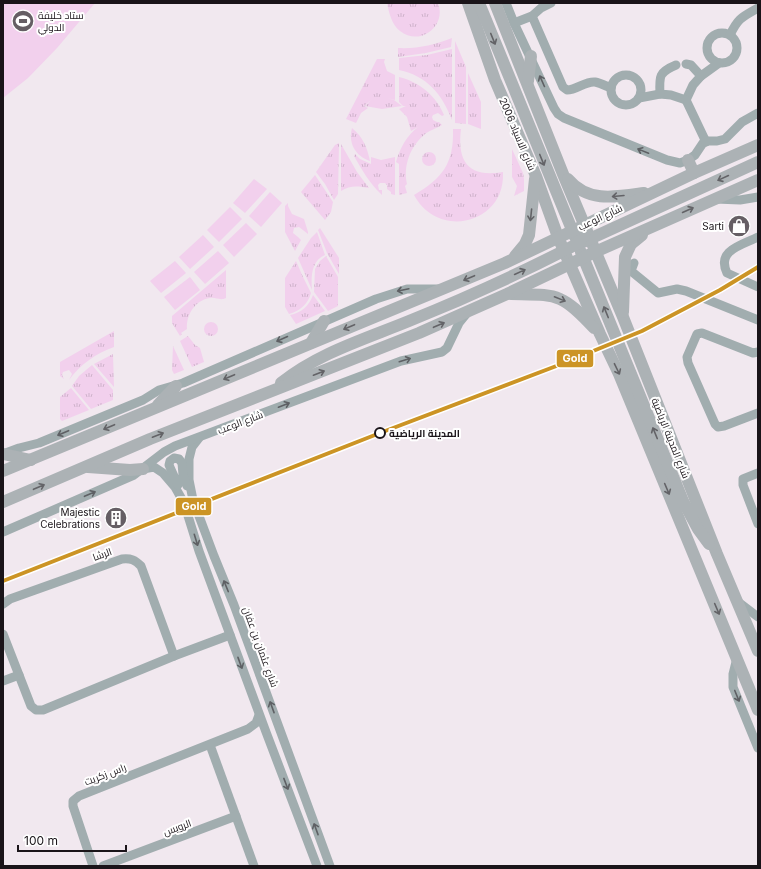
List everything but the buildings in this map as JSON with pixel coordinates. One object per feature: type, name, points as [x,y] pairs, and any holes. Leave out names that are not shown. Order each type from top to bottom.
[{"type":"main road","name":"شارع الاسياد 2006","points":[[468,3],[495,80],[536,176],[570,264]]},
{"type":"main road","points":[[479,3],[683,501],[698,529],[717,554]]},
{"type":"main road","points":[[495,3],[584,224],[585,234],[582,240],[571,252],[569,259],[570,264],[619,374],[758,710]]},
{"type":"main road","points":[[528,85],[530,56]]},
{"type":"main road","name":"شارع الوعب","points":[[3,471],[505,263],[558,236],[757,144]]},
{"type":"main road","points":[[684,161],[694,173]]},
{"type":"main road","points":[[271,392],[301,369],[318,359],[465,297],[758,162]]},
{"type":"main road","points":[[563,174],[578,190],[591,195],[618,196],[657,191]]},
{"type":"main road","points":[[505,263],[514,257],[528,237],[536,176]]},
{"type":"main road","name":"شارع الوعب","points":[[3,502],[150,438],[405,339],[468,312],[595,252],[758,180]]},
{"type":"main road","name":"شارع المدينة الرياضية","points":[[584,224],[623,317],[717,554],[758,651]]},
{"type":"main road","points":[[623,317],[623,272],[625,256],[628,248],[634,241],[653,226]]},
{"type":"main road","points":[[558,236],[570,237],[587,251],[595,252]]},
{"type":"main road","points":[[507,294],[547,295],[559,298],[574,307],[600,334]]},
{"type":"main road","points":[[311,343],[324,321]]},
{"type":"main road","points":[[154,408],[176,386]]},
{"type":"main road","points":[[3,454],[31,460]]},
{"type":"main road","points":[[85,467],[130,470],[143,469]]},
{"type":"street","points":[[506,3],[554,108],[561,116],[667,160],[684,161],[695,155],[701,145],[706,142],[725,139],[742,122],[758,113]]},
{"type":"street","points":[[514,23],[532,16],[541,8],[551,3]]},
{"type":"street","points":[[730,35],[739,18],[758,8]]},
{"type":"street","points":[[532,16],[563,87],[567,90],[572,90],[590,82],[595,82],[611,88]]},
{"type":"street","points":[[718,33],[724,33],[730,35],[734,39],[737,45],[737,51],[731,61],[719,63],[713,61],[709,57],[706,52],[706,46],[708,40],[712,36],[718,33]]},
{"type":"street","points":[[686,100],[693,85],[701,76],[719,63]]},
{"type":"street","points":[[686,64],[691,65],[701,76]]},
{"type":"street","points":[[660,94],[659,82],[661,75],[664,70],[676,65]]},
{"type":"street","points":[[622,75],[634,77],[641,86],[639,98],[630,105],[618,103],[611,94],[613,82],[622,75]]},
{"type":"street","points":[[639,98],[660,94],[671,95],[686,100],[706,142]]},
{"type":"street","name":"شارع الوعب","points":[[714,199],[740,200],[758,197]]},
{"type":"street","points":[[758,237],[728,253],[724,266],[727,273],[758,287]]},
{"type":"street","points":[[634,263],[630,271],[658,293],[677,289],[686,291],[758,320]]},
{"type":"street","name":"شارع الوعب","points":[[3,454],[39,443],[143,400],[159,390],[176,386],[356,307],[398,291],[416,288],[441,289]]},
{"type":"street","name":"شارع الوعب","points":[[3,532],[130,477],[169,449],[401,361],[442,352],[447,348],[459,323],[468,312]]},
{"type":"street","points":[[758,352],[753,353],[702,333],[697,334],[687,357],[688,363],[715,424],[718,427],[758,413]]},
{"type":"street","name":"شارع عثمان بن عفان","points":[[200,437],[196,441],[190,453],[189,480],[189,502],[199,551],[259,715],[317,866]]},
{"type":"street","name":"شارع عثمان بن عفان","points":[[143,469],[154,467],[164,473],[189,502],[214,556],[234,605],[330,866]]},
{"type":"street","points":[[758,473],[743,480],[743,485],[758,524]]},
{"type":"street","name":"الرشا","points":[[3,604],[10,599],[122,559],[130,558],[141,566],[174,656]]},
{"type":"street","points":[[737,600],[758,617]]},
{"type":"street","points":[[3,634],[31,706],[36,710],[43,710],[174,656],[230,636]]},
{"type":"street","points":[[737,658],[733,674],[734,687],[758,748]]},
{"type":"street","points":[[3,682],[19,675]]},
{"type":"street","name":"راس زكريت","points":[[93,866],[72,806],[73,801],[79,796],[248,729],[256,723],[259,715]]},
{"type":"street","points":[[248,729],[260,729],[266,732]]},
{"type":"street","points":[[210,745],[254,866]]},
{"type":"street","name":"الرويس","points":[[103,866],[236,816]]},
{"type":"green space","points":[[3,3],[95,3],[57,48],[28,78],[3,98]]},
{"type":"green space","points":[[387,3],[438,3],[440,11],[439,19],[430,32],[416,37],[408,35],[400,31],[395,26]]},
{"type":"green space","points":[[452,38],[451,47],[426,53],[398,57],[398,48],[425,46]]},
{"type":"green space","points":[[455,41],[466,67],[466,124],[455,123]]},
{"type":"green space","points":[[452,49],[452,120],[438,94],[432,88],[418,77],[399,70],[399,58],[427,55]]},
{"type":"green space","points":[[377,59],[385,59],[384,62],[387,71],[395,75],[395,100],[387,98],[394,100],[402,106],[382,109],[365,106],[371,100],[364,106],[368,108],[361,113],[356,123],[346,119]]},
{"type":"green space","points":[[468,73],[481,102],[481,129],[468,124]]},
{"type":"green space","points":[[399,77],[414,82],[432,96],[441,108],[444,115],[442,116],[438,113],[433,115],[433,120],[442,125],[426,133],[411,151],[406,170],[407,184],[405,186],[407,193],[399,195],[399,164],[396,162],[404,142],[418,127],[411,131],[407,117],[399,109],[406,106],[403,106],[399,102]]},
{"type":"green space","points":[[352,128],[364,143],[370,161],[360,156],[354,148],[351,139]]},
{"type":"green space","points":[[453,129],[461,129],[461,150],[467,165],[481,172],[503,172],[501,190],[493,204],[482,214],[468,220],[453,221],[438,218],[425,209],[414,195],[424,189],[439,176],[445,168],[451,151]]},
{"type":"green space","points":[[339,143],[338,194],[334,200],[316,172],[335,145]]},
{"type":"green space","points":[[341,144],[357,172],[369,188],[354,186],[341,191]]},
{"type":"green space","points":[[512,149],[523,173],[524,179],[524,191],[514,196],[517,186],[512,177]]},
{"type":"green space","points":[[426,152],[432,152],[436,156],[436,162],[432,166],[426,166],[422,162],[422,156]]},
{"type":"green space","points":[[355,154],[360,159],[371,164],[371,157],[381,160],[395,157],[395,195],[391,194],[385,183],[380,183],[378,185],[379,190],[382,190],[382,195],[378,191],[363,172],[354,156]]},
{"type":"green space","points":[[315,175],[333,202],[331,212],[325,220],[301,192]]},
{"type":"green space","points":[[254,179],[267,189],[245,213],[233,203]]},
{"type":"green space","points":[[270,192],[282,203],[261,227],[249,216]]},
{"type":"green space","points":[[288,203],[292,214],[304,219],[308,232],[308,234],[299,227],[294,228],[293,233],[301,240],[295,251],[285,232],[285,206]]},
{"type":"green space","points":[[230,207],[242,219],[219,242],[207,230]]},
{"type":"green space","points":[[246,223],[257,234],[234,257],[223,245]]},
{"type":"green space","points":[[320,228],[339,258],[339,274],[327,253],[318,230]]},
{"type":"green space","points":[[317,232],[325,255],[314,265],[312,290],[298,258],[311,238]]},
{"type":"green space","points":[[203,235],[214,247],[190,269],[179,257]]},
{"type":"green space","points":[[218,251],[229,263],[205,284],[194,272]]},
{"type":"green space","points":[[326,256],[338,277],[338,306],[328,311],[314,292],[315,269],[320,261]]},
{"type":"green space","points":[[175,261],[186,273],[161,293],[150,281]]},
{"type":"green space","points":[[296,261],[311,293],[303,306],[297,311],[289,314],[285,307],[285,278]]},
{"type":"green space","points":[[226,270],[226,298],[205,299],[196,305],[192,309],[188,319],[187,329],[181,333],[182,334],[180,336],[172,323],[172,316]]},
{"type":"green space","points":[[190,277],[200,290],[175,310],[164,297]]},
{"type":"green space","points":[[313,295],[325,311],[296,324],[290,315],[298,313],[304,308]]},
{"type":"green space","points":[[208,322],[214,322],[218,326],[218,332],[214,336],[208,336],[204,332],[204,326]]},
{"type":"green space","points":[[114,331],[114,347],[89,360],[78,369],[69,380],[72,374],[69,370],[63,372],[62,375],[64,379],[60,376],[60,362]]},
{"type":"green space","points":[[188,336],[195,345],[200,348],[204,362],[192,367],[180,341]]},
{"type":"green space","points":[[173,346],[184,370],[174,374],[172,370]]},
{"type":"green space","points":[[113,354],[114,387],[94,364]]},
{"type":"green space","points":[[92,365],[113,390],[113,400],[91,409],[72,386],[79,376]]},
{"type":"green space","points":[[71,388],[89,410],[62,421],[60,419],[60,397]]},
{"type":"transit line","name":"Gold","points":[[3,581],[380,433],[559,365],[642,331],[720,290],[758,267]]},
{"type":"place","name":"ستاد خليفة الدولي","points":[[23,21]]},
{"type":"place","name":"Sarti","points":[[739,226]]},
{"type":"place","name":"المدينة الرياضية","points":[[380,433]]},
{"type":"place","name":"Majestic Celebrations","points":[[116,518]]}]
